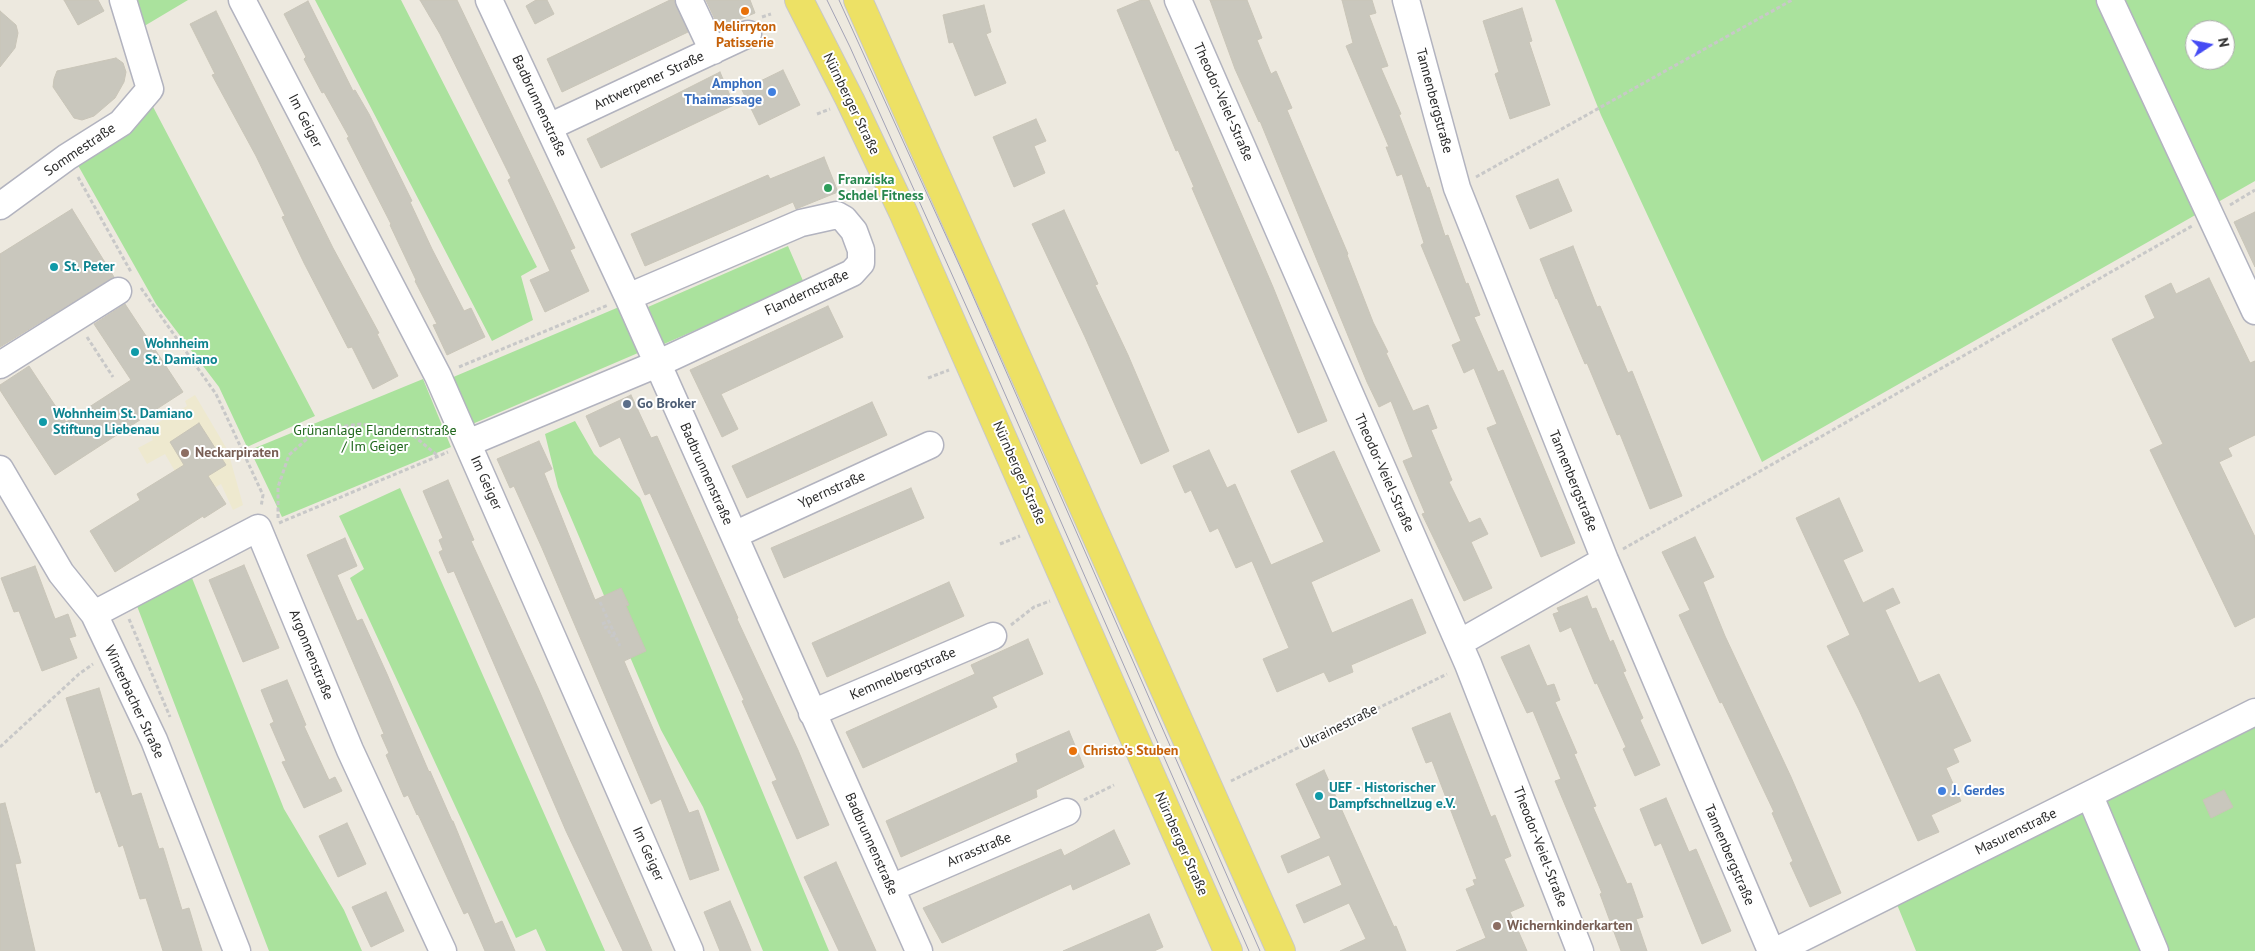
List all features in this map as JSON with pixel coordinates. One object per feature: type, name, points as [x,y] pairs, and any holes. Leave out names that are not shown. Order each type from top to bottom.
[{"type":"main road","name":"Nürnberger Straße","points":[[799,0],[850,100],[903,212],[1228,951]]},
{"type":"main road","points":[[858,0],[1281,951]]},
{"type":"street","name":"Sommestraße","points":[[0,206],[67,157],[120,123],[150,89],[123,0]]},
{"type":"street","name":"Im Geiger","points":[[242,0],[438,376],[690,951]]},
{"type":"street","name":"Badbrunnenstraße","points":[[489,0],[628,296],[919,951]]},
{"type":"street","points":[[689,0],[712,51]]},
{"type":"street","name":"Theodor-Veiel-Straße","points":[[1178,0],[1463,654],[1580,951]]},
{"type":"street","name":"Tannenbergstraße","points":[[1406,0],[1457,188],[1605,560],[1770,951]]},
{"type":"street","points":[[2110,0],[2255,311]]},
{"type":"street","name":"Antwerpener Straße","points":[[549,127],[748,34]]},
{"type":"street","name":"Flandernstraße","points":[[468,443],[657,364],[852,273],[861,263],[861,250],[854,231],[844,219],[837,215],[801,223],[628,296]]},
{"type":"street","points":[[0,365],[75,317],[131,285]]},
{"type":"street","name":"Ypernstraße","points":[[734,535],[930,446]]},
{"type":"street","name":"Winterbacher Straße","points":[[0,469],[61,573],[94,614],[154,740],[237,951]]},
{"type":"street","name":"Argonnenstraße","points":[[94,614],[258,528],[350,750],[443,951]]},
{"type":"street","points":[[1463,654],[1605,560]]},
{"type":"street","name":"Kemmelbergstraße","points":[[812,713],[993,636]]},
{"type":"street","name":"Masurenstraße","points":[[1776,951],[2255,712]]},
{"type":"street","points":[[2090,796],[2155,951]]},
{"type":"street","name":"Arrasstraße","points":[[891,888],[1067,812]]},
{"type":"path","points":[[1457,188],[1792,0]]},
{"type":"path","points":[[67,157],[131,285],[216,394],[263,495]]},
{"type":"path","points":[[1605,560],[2255,190]]},
{"type":"path","points":[[438,376],[628,296]]},
{"type":"path","points":[[75,317],[113,377]]},
{"type":"path","points":[[360,424],[408,431],[438,456],[278,523],[278,487],[289,455],[317,430],[360,424]]},
{"type":"path","points":[[993,636],[1002,632],[1034,607],[1071,592]]},
{"type":"path","points":[[600,602],[620,646]]},
{"type":"path","points":[[602,624],[609,621]]},
{"type":"path","points":[[604,628],[608,627],[611,636],[615,635]]},
{"type":"path","points":[[0,746],[79,674],[112,654]]},
{"type":"path","name":"Ukrainestraße","points":[[1210,791],[1463,654]]},
{"type":"path","points":[[1067,812],[1090,795],[1114,785]]},
{"type":"shaded area","name":"Neckarpiraten","points":[[195,395],[228,451],[243,505],[233,510],[221,484],[192,501],[165,454],[147,464],[138,448],[153,440],[147,429],[187,406],[185,401]]},
{"type":"green space","points":[[133,0],[188,0],[141,28]]},
{"type":"green space","points":[[315,0],[401,0],[537,267],[521,276],[533,320],[492,341]]},
{"type":"green space","points":[[1555,0],[2255,0],[2255,181],[1762,462],[1601,115]]},
{"type":"green space","points":[[150,101],[315,416],[247,447],[219,387],[156,304],[75,160]]},
{"type":"green space","points":[[788,246],[804,283],[664,344],[648,307]]},
{"type":"green space","points":[[619,307],[638,353],[470,425],[451,378]]},
{"type":"green space","name":"Grünanlage Flandernstraße / Im Geiger","points":[[423,379],[451,447],[282,517],[250,450]]},
{"type":"green space","points":[[575,421],[594,454],[640,498],[829,951],[763,951],[703,807],[661,730],[558,487],[545,434]]},
{"type":"green space","points":[[400,488],[605,951],[546,951],[536,929],[516,938],[350,578],[364,569],[339,516]]},
{"type":"green space","points":[[192,578],[284,809],[344,910],[362,951],[269,951],[137,606]]},
{"type":"green space","points":[[2255,726],[2255,951],[1916,951],[1896,902]]},
{"type":"building","points":[[64,0],[98,0],[104,11],[78,25]]},
{"type":"building","points":[[420,0],[457,0],[575,248],[570,250],[589,291],[545,312],[530,280],[550,271],[508,180],[511,178],[440,34]]},
{"type":"building","points":[[536,0],[547,0],[554,14],[535,24],[526,6]]},
{"type":"building","points":[[670,0],[674,0],[688,32],[562,92],[547,59]]},
{"type":"building","points":[[706,0],[750,0],[755,13],[719,28]]},
{"type":"building","points":[[1141,0],[1149,0],[1273,287],[1327,421],[1298,433],[1117,10]]},
{"type":"building","points":[[1210,0],[1247,0],[1262,38],[1257,40],[1271,74],[1276,71],[1292,108],[1287,110],[1348,254],[1373,322],[1388,352],[1386,353],[1413,411],[1428,405],[1437,428],[1431,430],[1452,480],[1449,482],[1469,523],[1480,518],[1488,534],[1471,542],[1492,588],[1464,601],[1422,514],[1425,513],[1403,461],[1413,457],[1391,401],[1379,407],[1367,382],[1260,121],[1235,69]]},
{"type":"building","points":[[1342,0],[1372,0],[1376,13],[1369,15],[1388,66],[1381,68],[1401,114],[1399,115],[1427,188],[1429,187],[1445,236],[1448,235],[1480,315],[1474,317],[1498,372],[1503,370],[1575,543],[1541,557],[1487,428],[1497,424],[1474,368],[1464,373],[1452,345],[1461,341],[1421,245],[1424,243],[1402,174],[1397,176],[1386,147],[1389,147],[1346,46],[1353,43]]},
{"type":"building","points":[[308,1],[353,91],[355,90],[369,114],[412,201],[410,202],[432,249],[464,311],[471,308],[485,337],[447,355],[433,325],[437,324],[415,281],[391,224],[347,138],[349,137],[304,59],[306,57],[284,14]]},
{"type":"building","points":[[984,5],[991,32],[986,34],[1006,83],[975,96],[953,42],[949,43],[943,15]]},
{"type":"building","points":[[1522,8],[1532,41],[1529,42],[1550,105],[1510,119],[1495,74],[1499,72],[1483,21]]},
{"type":"building","points":[[0,11],[16,25],[18,33],[15,48],[0,67]]},
{"type":"building","points":[[216,11],[333,248],[379,333],[377,334],[398,376],[373,389],[352,347],[348,348],[304,263],[282,217],[285,216],[256,156],[212,75],[215,74],[190,24]]},
{"type":"building","points":[[116,58],[123,63],[126,72],[124,82],[115,98],[94,116],[82,120],[74,118],[53,87],[57,71]]},
{"type":"building","points":[[783,70],[800,105],[759,125],[742,90]]},
{"type":"building","points":[[720,72],[734,105],[601,168],[587,139]]},
{"type":"building","points":[[1036,119],[1046,141],[1034,146],[1045,173],[1014,187],[993,137]]},
{"type":"building","points":[[824,157],[838,192],[796,209],[793,202],[645,266],[631,234],[768,175],[770,179]]},
{"type":"building","points":[[1558,179],[1572,211],[1530,229],[1516,196]]},
{"type":"building","name":"St. Peter","points":[[72,209],[114,277],[0,347],[0,254]]},
{"type":"building","points":[[1064,210],[1098,284],[1095,285],[1128,355],[1169,451],[1141,464],[1085,337],[1032,224]]},
{"type":"building","points":[[2255,212],[2255,267],[2234,222]]},
{"type":"building","points":[[1573,246],[1597,307],[1600,306],[1628,373],[1632,371],[1682,496],[1650,509],[1620,434],[1617,435],[1540,259]]},
{"type":"building","points":[[2209,278],[2250,363],[2255,361],[2255,435],[2228,448],[2232,456],[2219,462],[2255,537],[2255,617],[2235,627],[2150,450],[2163,444],[2112,339],[2155,318],[2145,296],[2171,283],[2176,294]]},
{"type":"building","points":[[125,304],[183,392],[55,475],[0,390],[0,385],[29,366],[66,422],[131,380],[94,324]]},
{"type":"building","points":[[828,306],[843,337],[721,394],[738,429],[722,437],[690,370]]},
{"type":"building","points":[[631,395],[651,438],[657,436],[737,619],[798,750],[829,825],[797,839],[772,782],[777,780],[742,701],[744,700],[650,493],[645,495],[620,437],[600,447],[586,416]]},
{"type":"building","points":[[872,402],[887,435],[747,498],[732,466]]},
{"type":"building","points":[[199,423],[226,465],[208,476],[226,504],[204,518],[203,516],[115,572],[90,531],[140,500],[137,494],[184,465],[170,442]]},
{"type":"building","points":[[539,441],[552,469],[544,473],[595,600],[621,588],[629,605],[626,606],[646,651],[624,661],[689,813],[698,810],[719,870],[690,880],[661,799],[651,804],[542,548],[514,486],[510,488],[497,459]]},
{"type":"building","points":[[1209,450],[1227,488],[1235,484],[1271,565],[1324,542],[1291,471],[1334,451],[1380,551],[1311,582],[1332,633],[1412,599],[1426,633],[1351,665],[1353,672],[1329,682],[1324,672],[1277,692],[1263,659],[1289,648],[1252,561],[1236,568],[1218,528],[1210,532],[1191,490],[1185,493],[1173,466]]},
{"type":"building","points":[[448,480],[474,540],[471,541],[538,688],[652,951],[623,951],[566,831],[454,571],[448,573],[439,552],[443,550],[439,540],[443,538],[423,491]]},
{"type":"building","points":[[911,488],[924,518],[784,578],[771,548]]},
{"type":"building","points":[[1839,498],[1863,551],[1843,560],[1863,603],[1893,588],[1900,603],[1885,610],[1919,683],[1939,674],[1971,741],[1953,749],[1959,762],[1946,768],[1961,801],[1931,815],[1939,832],[1918,841],[1859,710],[1827,646],[1850,635],[1796,518]]},
{"type":"building","points":[[1695,537],[1714,577],[1703,582],[1725,636],[1791,777],[1841,893],[1810,907],[1790,863],[1793,861],[1772,813],[1774,812],[1679,615],[1690,610],[1662,552]]},
{"type":"building","points":[[345,538],[357,566],[337,575],[357,621],[362,619],[387,674],[429,772],[453,821],[495,924],[502,921],[515,951],[485,951],[468,912],[464,914],[418,814],[408,795],[404,797],[386,755],[389,753],[381,735],[384,734],[307,555]]},
{"type":"building","points":[[244,565],[279,648],[243,662],[209,580]]},
{"type":"building","points":[[35,566],[55,619],[68,614],[76,636],[69,638],[77,658],[42,671],[19,611],[14,612],[1,578]]},
{"type":"building","points":[[949,582],[964,616],[827,677],[812,643]]},
{"type":"building","points":[[1587,596],[1592,609],[1596,608],[1610,642],[1613,640],[1626,671],[1623,672],[1643,718],[1640,720],[1660,765],[1635,776],[1623,749],[1626,747],[1597,683],[1595,684],[1571,627],[1560,632],[1553,614],[1559,612],[1557,608]]},
{"type":"building","points":[[1028,639],[1043,674],[992,697],[997,707],[863,768],[846,732],[975,674],[971,665]]},
{"type":"building","points":[[1529,645],[1547,686],[1554,684],[1560,700],[1555,702],[1577,753],[1574,754],[1596,806],[1593,807],[1627,884],[1631,883],[1643,917],[1636,919],[1647,951],[1621,951],[1600,894],[1602,893],[1555,781],[1561,779],[1533,711],[1527,713],[1501,657]]},
{"type":"building","points":[[287,680],[306,725],[304,726],[329,780],[335,777],[342,791],[304,808],[282,762],[286,761],[270,724],[274,722],[261,690]]},
{"type":"building","points":[[99,688],[132,796],[141,793],[159,849],[163,848],[182,910],[189,908],[202,951],[163,951],[146,898],[140,899],[123,845],[119,847],[100,791],[96,793],[66,698]]},
{"type":"building","points":[[1450,713],[1491,817],[1495,815],[1511,856],[1504,859],[1524,906],[1510,912],[1527,951],[1456,951],[1486,938],[1466,889],[1475,885],[1473,880],[1477,879],[1432,761],[1426,763],[1412,728]]},
{"type":"building","points":[[1069,731],[1084,767],[1036,790],[1037,797],[901,857],[886,821],[1018,762],[1016,754]]},
{"type":"building","points":[[1324,770],[1406,951],[1340,951],[1366,939],[1349,903],[1304,923],[1296,905],[1342,885],[1329,855],[1288,873],[1281,856],[1321,838],[1296,784]]},
{"type":"building","points":[[2224,790],[2233,807],[2211,818],[2203,800]]},
{"type":"building","points":[[1666,798],[1689,852],[1696,849],[1731,931],[1702,944],[1661,843],[1655,846],[1640,809]]},
{"type":"building","points":[[5,803],[21,863],[15,864],[35,951],[0,951],[0,804]]},
{"type":"building","points":[[347,823],[366,864],[338,877],[319,836]]},
{"type":"building","points":[[1114,830],[1130,864],[1073,890],[1071,884],[942,943],[923,908],[1061,849],[1064,856]]},
{"type":"building","points":[[836,862],[876,951],[839,951],[804,877]]},
{"type":"building","points":[[386,892],[404,931],[371,947],[352,907]]},
{"type":"building","points":[[730,901],[751,951],[720,951],[704,912]]},
{"type":"building","points":[[1149,914],[1163,947],[1154,951],[1063,951]]},
{"type":"tram line","points":[[827,0],[850,47],[980,337],[1249,951]]},
{"type":"tram line","points":[[839,0],[962,271],[1260,951]]},
{"type":"place","name":"Melirryton Patisserie","points":[[745,11]]},
{"type":"place","name":"Amphon Thaimassage","points":[[772,92]]},
{"type":"place","name":"Franziska Schdel Fitness","points":[[828,188]]},
{"type":"place","name":"St. Peter","points":[[54,267]]},
{"type":"place","name":"Wohnheim St. Damiano","points":[[135,352]]},
{"type":"place","name":"Go Broker","points":[[627,404]]},
{"type":"place","name":"Wohnheim St. Damiano Stiftung Liebenau","points":[[43,422]]},
{"type":"place","name":"Neckarpiraten","points":[[185,453]]},
{"type":"place","name":"Christo's Stuben","points":[[1073,751]]},
{"type":"place","name":"J. Gerdes","points":[[1942,791]]},
{"type":"place","name":"UEF - Historischer Dampfschnellzug e.V.","points":[[1319,796]]},
{"type":"place","name":"Wichernkinderkarten","points":[[1497,926]]}]
